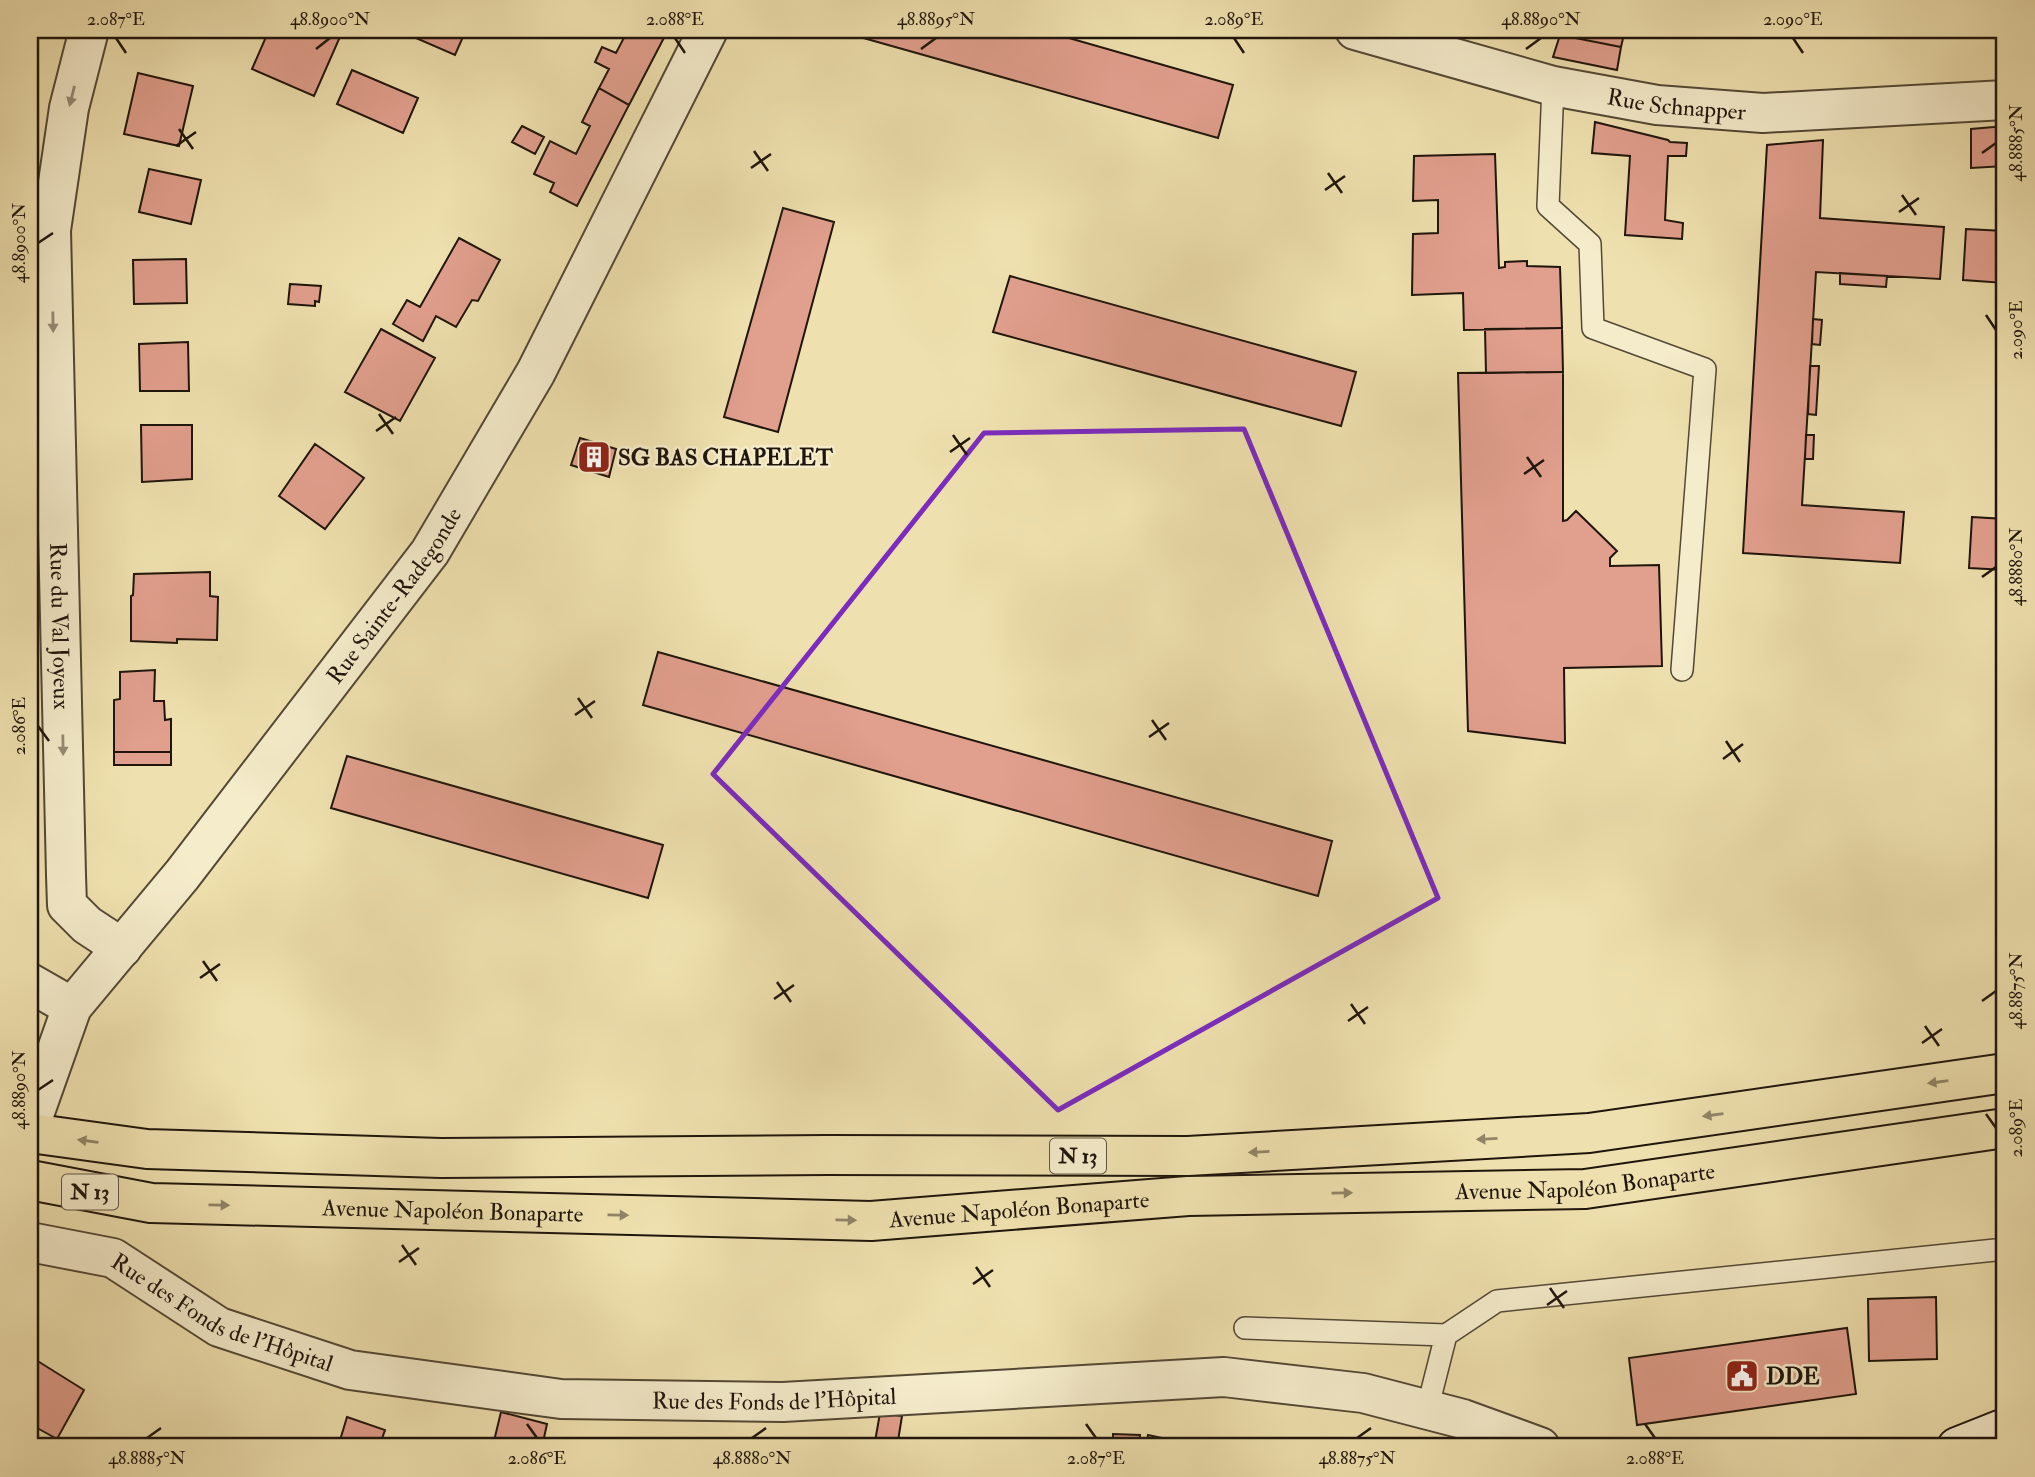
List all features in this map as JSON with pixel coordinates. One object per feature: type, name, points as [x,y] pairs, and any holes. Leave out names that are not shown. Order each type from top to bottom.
[{"type":"main road","name":"Avenue Napoléon Bonaparte","points":[[30,1133],[146,1149],[441,1158],[1188,1156],[1590,1133],[2005,1073]]},
{"type":"main road","name":"Avenue Napoléon Bonaparte","points":[[30,1180],[151,1203],[871,1221],[1188,1196],[1585,1189],[2005,1128]]},
{"type":"street","name":"Rue du Val Joyeux","points":[[89,30],[69,108],[51,230],[66,875],[68,905],[87,925],[122,948]]},
{"type":"street","name":"Rue Sainte-Radegonde","points":[[30,1126],[72,1007],[182,875],[430,552],[536,372],[708,30]]},
{"type":"street","name":"Rue Schnapper","points":[[1355,30],[1553,86],[1657,105],[1763,113],[2005,100]]},
{"type":"street","points":[[30,983],[72,1007]]},
{"type":"street","name":"Rue des Fonds de l'Hôpital","points":[[30,1242],[113,1258],[219,1327],[350,1370],[561,1399],[783,1402],[1224,1377],[1363,1394],[1463,1419],[1540,1447]]},
{"type":"street","points":[[1957,1447],[2005,1428]]},
{"type":"lane","points":[[1553,86],[1548,206],[1590,244],[1593,328],[1705,369],[1682,670]]},
{"type":"lane","points":[[1245,1328],[1446,1335],[1497,1301],[2005,1248]]},
{"type":"lane","points":[[1427,1410],[1446,1335]]},
{"type":"highlighted area","points":[[1244,429],[1438,898],[1058,1110],[713,774],[984,433]]},
{"type":"building","points":[[269,30],[343,30],[314,96],[252,69]]},
{"type":"building","points":[[412,30],[466,30],[455,55],[409,35]]},
{"type":"building","points":[[628,30],[668,30],[629,105],[599,88],[609,69],[595,62],[602,47],[616,53]]},
{"type":"building","points":[[835,30],[1041,30],[1233,85],[1218,138]]},
{"type":"building","points":[[1561,30],[1625,30],[1621,47],[1560,35]]},
{"type":"building","points":[[1560,35],[1621,47],[1617,70],[1553,57]]},
{"type":"building","points":[[352,70],[418,98],[403,133],[337,104]]},
{"type":"building","points":[[138,73],[193,86],[179,146],[124,134]]},
{"type":"building","points":[[599,88],[629,105],[577,206],[550,192],[554,183],[534,174],[550,141],[576,154],[590,126],[582,122]]},
{"type":"building","points":[[1595,122],[1670,142],[1687,143],[1686,156],[1668,156],[1665,220],[1683,223],[1682,239],[1625,235],[1630,156],[1592,153]]},
{"type":"building","points":[[522,126],[544,137],[535,154],[512,142]]},
{"type":"building","points":[[2005,126],[2005,166],[1971,168],[1971,129]]},
{"type":"building","points":[[1823,140],[1820,218],[1944,227],[1940,279],[1816,272],[1802,505],[1904,512],[1900,563],[1743,553],[1767,145]]},
{"type":"building","points":[[1495,154],[1499,268],[1505,267],[1505,262],[1527,261],[1527,266],[1560,267],[1562,328],[1464,330],[1463,293],[1412,295],[1413,234],[1438,233],[1438,200],[1413,201],[1414,156]]},
{"type":"building","points":[[149,169],[201,180],[191,224],[139,212]]},
{"type":"building","points":[[783,208],[834,222],[778,432],[724,417]]},
{"type":"building","points":[[1966,229],[2005,231],[2005,283],[1963,280]]},
{"type":"building","points":[[459,238],[500,260],[478,301],[472,300],[456,327],[436,316],[423,341],[393,324],[407,300],[420,307]]},
{"type":"building","points":[[186,259],[187,303],[134,304],[133,260]]},
{"type":"building","points":[[1840,273],[1887,276],[1886,287],[1840,284]]},
{"type":"building","points":[[1010,276],[1356,372],[1341,426],[993,332]]},
{"type":"building","points":[[290,284],[321,286],[319,302],[315,301],[315,306],[288,304]]},
{"type":"building","points":[[1813,319],[1822,320],[1820,345],[1812,344]]},
{"type":"building","points":[[1562,328],[1563,372],[1486,373],[1485,329]]},
{"type":"building","points":[[381,329],[435,358],[400,421],[345,392]]},
{"type":"building","points":[[188,342],[189,391],[140,391],[139,344]]},
{"type":"building","points":[[1810,366],[1819,366],[1816,415],[1808,414]]},
{"type":"building","points":[[1563,372],[1563,521],[1576,511],[1617,551],[1610,558],[1610,566],[1659,565],[1662,666],[1564,668],[1565,743],[1468,731],[1458,373]]},
{"type":"building","points":[[141,425],[192,425],[192,479],[142,482]]},
{"type":"building","points":[[1806,435],[1814,435],[1813,459],[1805,459]]},
{"type":"building","name":"SG BAS CHAPELET","points":[[580,438],[616,449],[609,477],[571,465]]},
{"type":"building","points":[[315,444],[364,478],[325,529],[279,496]]},
{"type":"building","points":[[1972,517],[2005,519],[2005,570],[1969,568]]},
{"type":"building","points":[[210,572],[210,596],[218,597],[217,640],[177,639],[177,643],[131,641],[134,574]]},
{"type":"building","points":[[658,652],[1332,841],[1318,896],[643,705]]},
{"type":"building","points":[[155,670],[154,701],[164,701],[165,720],[171,719],[171,752],[114,752],[114,700],[120,699],[120,672]]},
{"type":"building","points":[[114,752],[171,752],[171,765],[114,765]]},
{"type":"building","points":[[347,756],[663,845],[648,898],[331,808]]},
{"type":"building","points":[[1936,1297],[1937,1359],[1869,1361],[1868,1299]]},
{"type":"building","name":"DDE","points":[[1847,1328],[1856,1394],[1637,1425],[1629,1358]]},
{"type":"building","points":[[36,1360],[84,1390],[57,1439],[30,1424],[30,1371]]},
{"type":"building","points":[[501,1412],[547,1424],[542,1447],[493,1445]]},
{"type":"building","points":[[880,1413],[902,1416],[897,1447],[874,1447]]},
{"type":"building","points":[[347,1417],[385,1430],[379,1447],[338,1447]]},
{"type":"building","points":[[1113,1434],[1140,1435],[1139,1447],[1113,1447]]},
{"type":"building","points":[[1148,1435],[1176,1441],[1214,1447],[1146,1447]]},
{"type":"building","points":[[1420,1438],[1447,1447],[1418,1447]]},
{"type":"place","name":"SG BAS CHAPELET","points":[[594,457]]},
{"type":"place","name":"DDE","points":[[1742,1376]]}]
